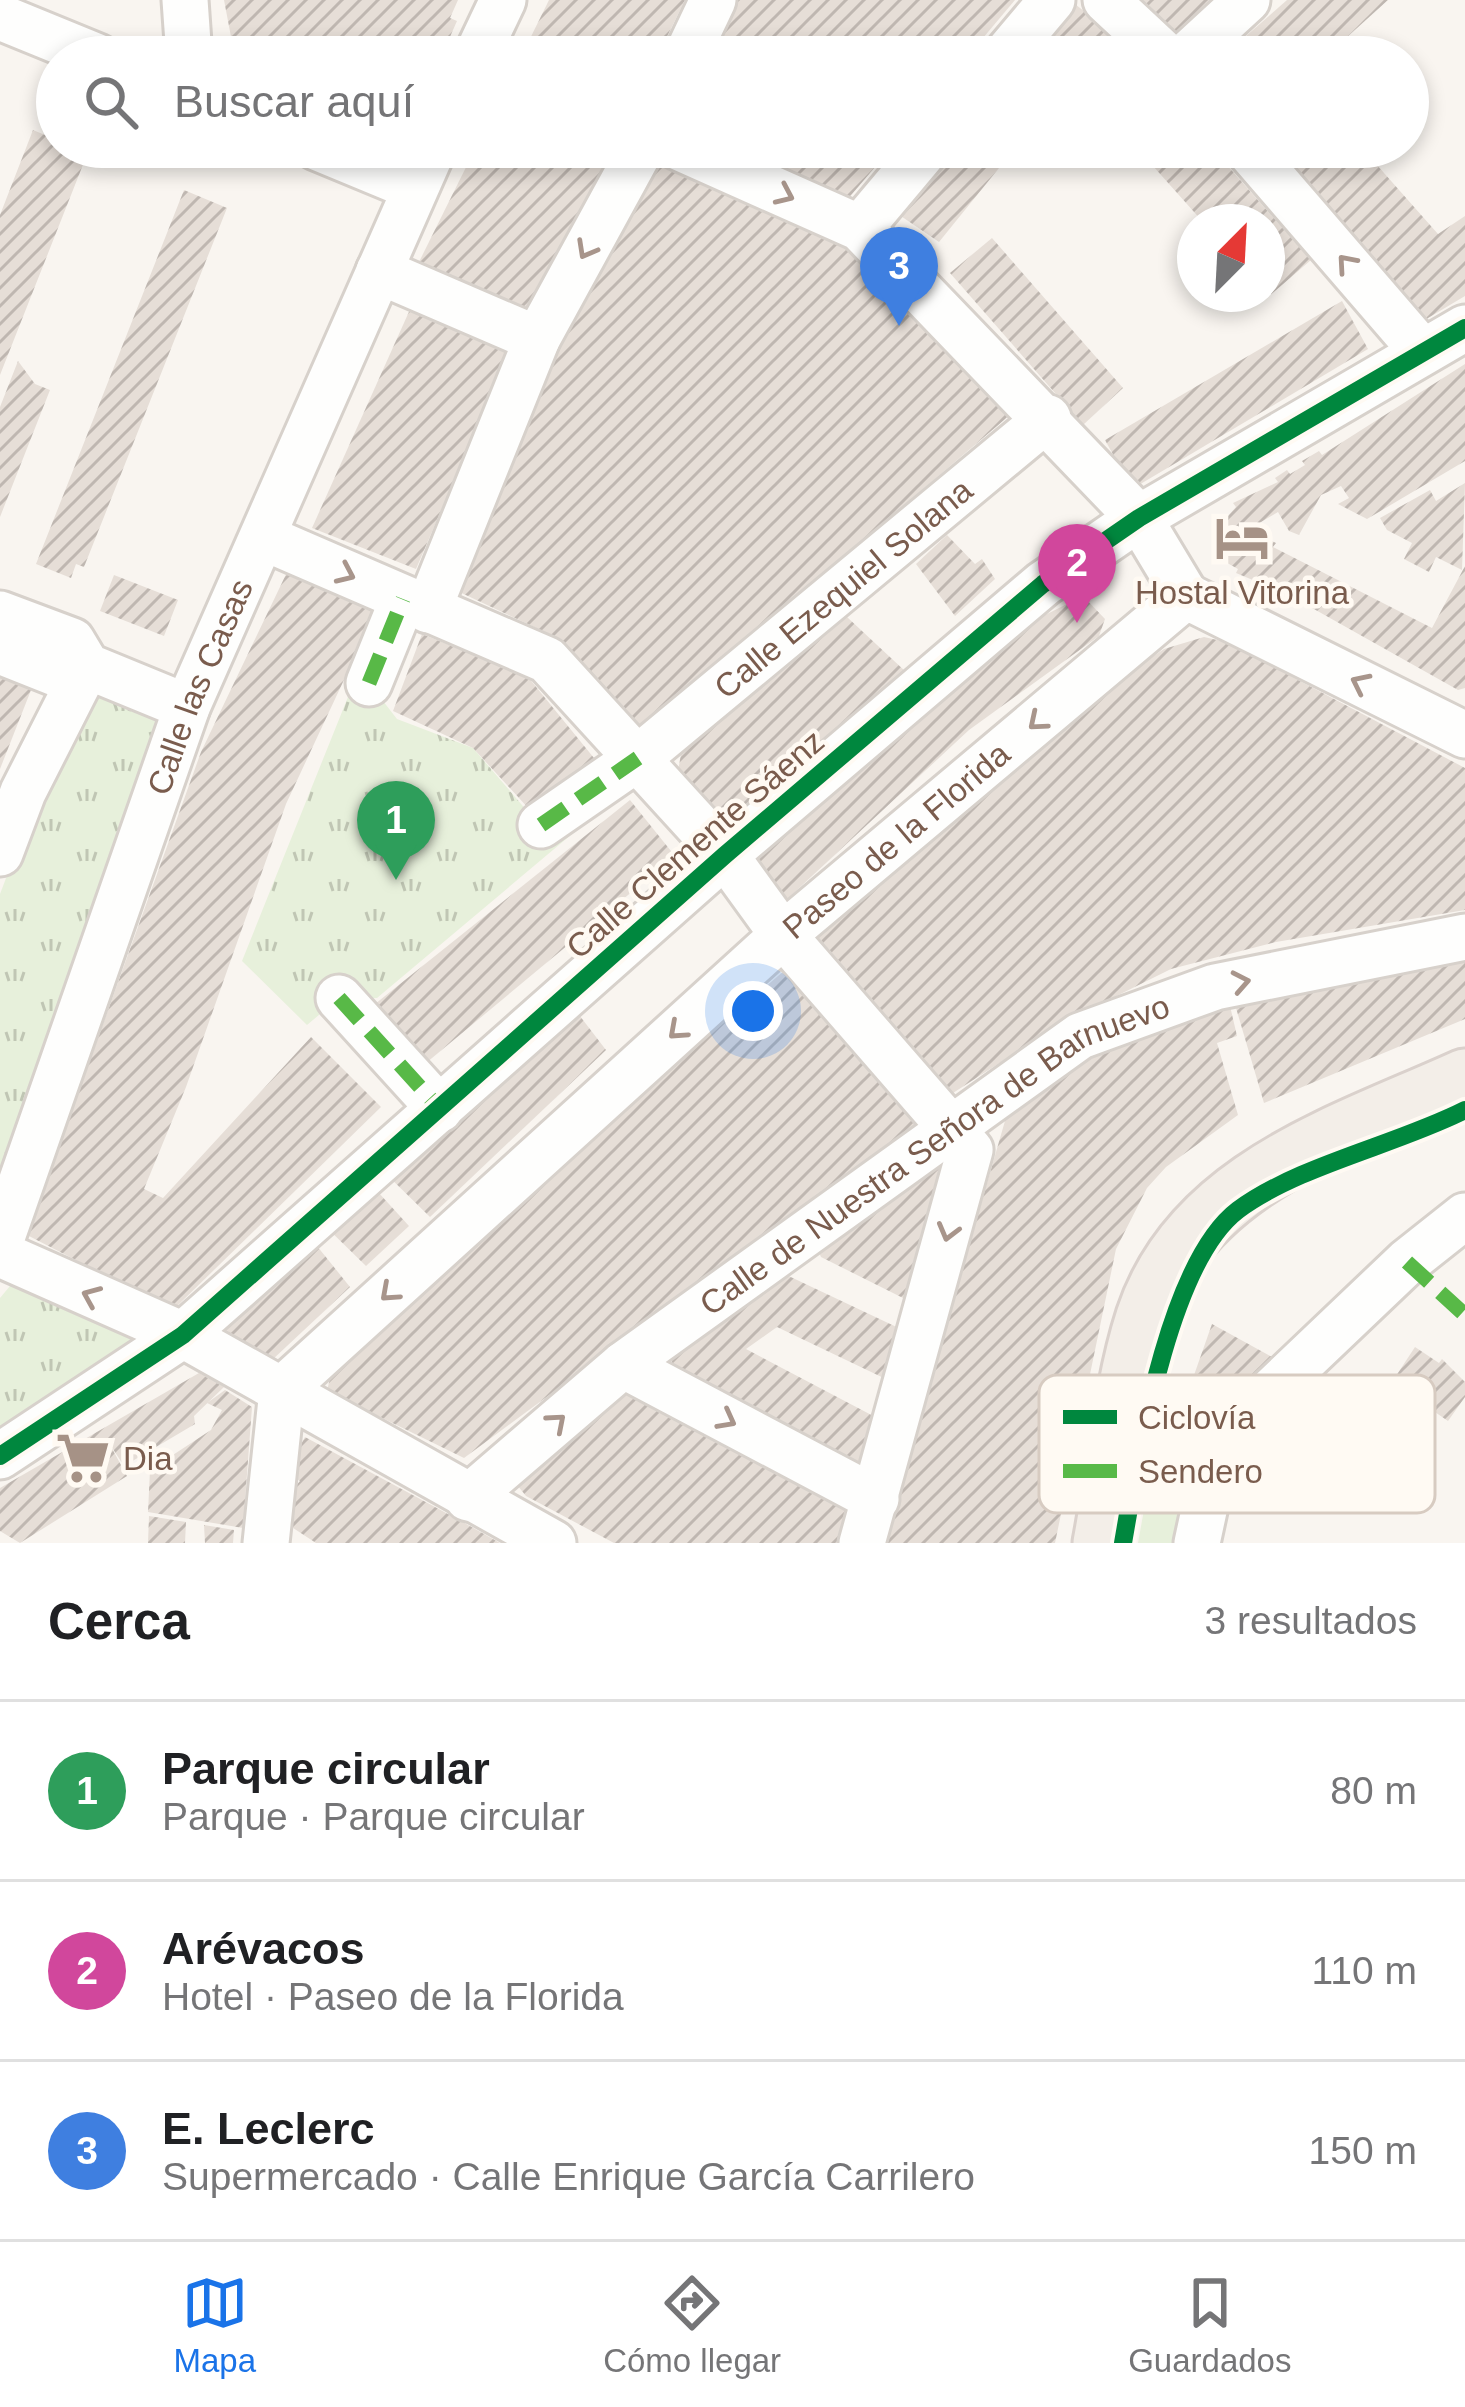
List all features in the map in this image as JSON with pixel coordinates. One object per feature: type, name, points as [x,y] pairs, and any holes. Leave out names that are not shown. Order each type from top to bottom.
[{"type":"main road","points":[[1134,1375],[1146,1315],[1195,1226],[1276,1163],[1465,1078]]},
{"type":"main road","points":[[1102,1543],[1108,1513]]},
{"type":"street","points":[[184,0],[187,36]]},
{"type":"street","points":[[486,36],[503,0]]},
{"type":"street","points":[[696,36],[713,0]]},
{"type":"street","points":[[1022,36],[1052,0]]},
{"type":"street","points":[[1106,0],[1145,36]]},
{"type":"street","points":[[1208,36],[1247,0]]},
{"type":"street","points":[[0,17],[47,36]]},
{"type":"street","points":[[367,168],[415,188]]},
{"type":"street","name":"Calle las Casas","points":[[2,1227],[187,707],[424,168]]},
{"type":"street","points":[[369,683],[416,605],[537,339],[631,168]]},
{"type":"street","points":[[725,168],[860,228],[1048,418],[1139,518],[1186,596],[1465,735]]},
{"type":"street","points":[[860,228],[910,168]]},
{"type":"street","points":[[1264,168],[1422,352]]},
{"type":"street","points":[[379,271],[537,339]]},
{"type":"street","name":"Calle Clemente Sáenz","points":[[0,1456],[183,1335],[725,855],[1043,584],[1139,518],[1465,328]]},
{"type":"street","name":"Calle Ezequiel Solana","points":[[541,825],[638,758],[1048,418]]},
{"type":"street","points":[[265,538],[548,660],[725,855],[783,935],[970,1150],[862,1543]]},
{"type":"street","name":"Paseo de la Florida","points":[[282,1390],[783,935],[1186,596]]},
{"type":"street","points":[[0,614],[72,641],[87,666],[187,707]]},
{"type":"street","points":[[0,651],[63,676],[87,666]]},
{"type":"street","points":[[0,853],[23,792],[87,666]]},
{"type":"street","name":"Calle de Nuestra Señora de Barnuevo","points":[[468,1498],[623,1365],[950,1124],[1080,1036],[1215,987],[1465,937]]},
{"type":"street","points":[[338,998],[440,1109]]},
{"type":"street","points":[[1289,1375],[1408,1262],[1465,1216]]},
{"type":"street","points":[[2,1227],[183,1335],[553,1543]]},
{"type":"street","points":[[623,1365],[876,1499]]},
{"type":"street","points":[[266,1543],[282,1390]]},
{"type":"street","points":[[1197,1543],[1203,1513]]},
{"type":"green space","points":[[87,666],[187,707],[0,1199],[0,894]]},
{"type":"green space","points":[[354,682],[369,683],[397,719],[473,748],[534,819],[572,834],[377,998],[338,999],[307,1025],[242,961]]},
{"type":"green space","points":[[15,1280],[136,1340],[0,1442],[0,1298]]},
{"type":"green space","points":[[1143,1513],[1182,1513],[1177,1543],[1138,1543]]},
{"type":"building","points":[[224,0],[458,0],[450,18],[457,21],[450,36],[231,36]]},
{"type":"building","points":[[549,0],[685,0],[667,36],[531,36]]},
{"type":"building","points":[[727,0],[1015,0],[985,36],[709,36]]},
{"type":"building","points":[[1070,0],[1110,32],[1107,36],[1038,36]]},
{"type":"building","points":[[1141,0],[1229,0],[1189,36],[1176,36]]},
{"type":"building","points":[[1287,0],[1388,0],[1348,36],[1246,36]]},
{"type":"building","points":[[33,130],[36,168],[82,168],[0,375],[0,215]]},
{"type":"building","points":[[466,168],[604,168],[535,311],[419,262]]},
{"type":"building","points":[[647,168],[696,168],[875,251],[1017,409],[638,732],[562,640],[453,589],[547,352]]},
{"type":"building","points":[[781,168],[874,168],[847,200]]},
{"type":"building","points":[[924,168],[999,168],[939,242],[889,208]]},
{"type":"building","points":[[1155,168],[1230,168],[1261,204],[1187,204]]},
{"type":"building","points":[[1289,168],[1380,168],[1438,234],[1465,216],[1465,296],[1423,321]]},
{"type":"building","points":[[184,190],[227,208],[84,567],[76,564],[71,578],[36,564]]},
{"type":"building","points":[[1285,231],[1311,260],[1285,282]]},
{"type":"building","points":[[992,238],[1123,388],[1083,425],[950,273]]},
{"type":"building","points":[[1342,301],[1368,349],[1132,489],[1105,440]]},
{"type":"building","points":[[412,305],[512,345],[416,569],[312,528]]},
{"type":"building","points":[[18,361],[35,384],[50,390],[0,517],[0,407]]},
{"type":"building","points":[[1465,364],[1465,461],[1367,519],[1338,504],[1349,498],[1341,486],[1321,495],[1299,535],[1289,531],[1278,512],[1256,525],[1258,534],[1276,543],[1273,547],[1432,628],[1465,566],[1465,688],[1458,690],[1289,595],[1236,573],[1238,569],[1220,559],[1221,546],[1217,545],[1218,527],[1236,507],[1233,503],[1278,482],[1275,478],[1287,470],[1290,474],[1319,451],[1322,455]]},
{"type":"building","points":[[1465,483],[1462,570],[1436,557],[1429,572],[1404,559],[1412,543],[1387,530],[1380,518],[1430,490],[1436,501]]},
{"type":"building","points":[[947,535],[975,564],[982,559],[995,579],[955,616],[916,564]]},
{"type":"building","points":[[290,566],[378,607],[286,804],[186,1087],[144,1189],[163,1198],[311,1037],[381,1107],[173,1310],[27,1235],[201,752]]},
{"type":"building","points":[[114,575],[178,600],[164,636],[100,611]]},
{"type":"building","points":[[1083,596],[1105,619],[1099,636],[969,730],[783,903],[751,858],[1001,647],[1039,618]]},
{"type":"building","points":[[847,617],[906,672],[733,820],[713,818],[677,777],[681,754]]},
{"type":"building","points":[[422,634],[528,677],[607,774],[541,822],[473,748],[393,711]]},
{"type":"building","points":[[1204,637],[1226,642],[1465,768],[1465,910],[1276,942],[1171,969],[1058,1025],[953,1093],[814,932],[1037,735],[1164,649]]},
{"type":"building","points":[[0,672],[33,685],[0,769]]},
{"type":"building","points":[[630,800],[675,856],[414,1073],[360,1016]]},
{"type":"building","points":[[1465,944],[1465,1019],[1264,1103],[1231,991]]},
{"type":"building","points":[[792,964],[923,1119],[464,1458],[327,1391],[335,1357]]},
{"type":"building","points":[[1227,993],[1237,1036],[1217,1043],[1238,1115],[1166,1167],[1147,1188],[1116,1249],[1090,1375],[1039,1375],[1039,1513],[1061,1513],[1055,1543],[883,1543],[1007,1114],[1066,1058]]},
{"type":"building","points":[[573,1007],[606,1050],[430,1217],[378,1166]]},
{"type":"building","points":[[942,1147],[956,1155],[917,1291],[903,1298],[821,1257],[818,1250]]},
{"type":"building","points":[[368,1181],[409,1226],[366,1266],[320,1221]]},
{"type":"building","points":[[317,1246],[350,1287],[271,1361],[222,1327]]},
{"type":"building","points":[[778,1271],[905,1331],[890,1381],[777,1327],[746,1349],[879,1419],[860,1464],[671,1366],[676,1340]]},
{"type":"building","points":[[1212,1324],[1285,1364],[1274,1375],[1194,1375]]},
{"type":"building","points":[[1415,1347],[1439,1363],[1442,1359],[1465,1382],[1465,1397],[1448,1421],[1435,1412],[1435,1375],[1397,1375]]},
{"type":"building","points":[[199,1373],[224,1387],[194,1416],[195,1424],[124,1466],[109,1443],[127,1476],[20,1543],[0,1531],[0,1488]]},
{"type":"building","points":[[621,1389],[850,1510],[841,1543],[614,1543],[526,1496],[513,1480]]},
{"type":"building","points":[[225,1390],[252,1407],[243,1528],[148,1512],[150,1470],[211,1430],[222,1410],[207,1403]]},
{"type":"building","points":[[305,1437],[500,1543],[316,1543],[287,1524],[289,1494],[300,1481],[286,1472]]},
{"type":"building","points":[[149,1516],[186,1522],[185,1543],[148,1543]]},
{"type":"building","points":[[204,1525],[234,1530],[233,1543],[205,1543]]},
{"type":"marked path","points":[[369,683],[403,599]]},
{"type":"marked path","points":[[541,825],[638,758]]},
{"type":"marked path","points":[[339,998],[440,1109]]},
{"type":"marked path","points":[[1407,1262],[1465,1315]]},
{"type":"cycle path","points":[[0,1456],[183,1335],[725,855],[1043,584],[1139,518],[1465,328]]},
{"type":"cycle path","points":[[1157,1375],[1193,1272],[1214,1236],[1238,1210],[1290,1180],[1465,1110]]},
{"type":"cycle path","points":[[1123,1543],[1128,1513]]},
{"type":"place","name":"E. Leclerc","points":[[899,326]]},
{"type":"place","name":"Hostal Vitorina","points":[[1242,538]]},
{"type":"place","name":"Arévacos","points":[[1077,623]]},
{"type":"place","name":"Parque circular","points":[[396,880]]},
{"type":"place","name":"Dia","points":[[83,1458]]}]
